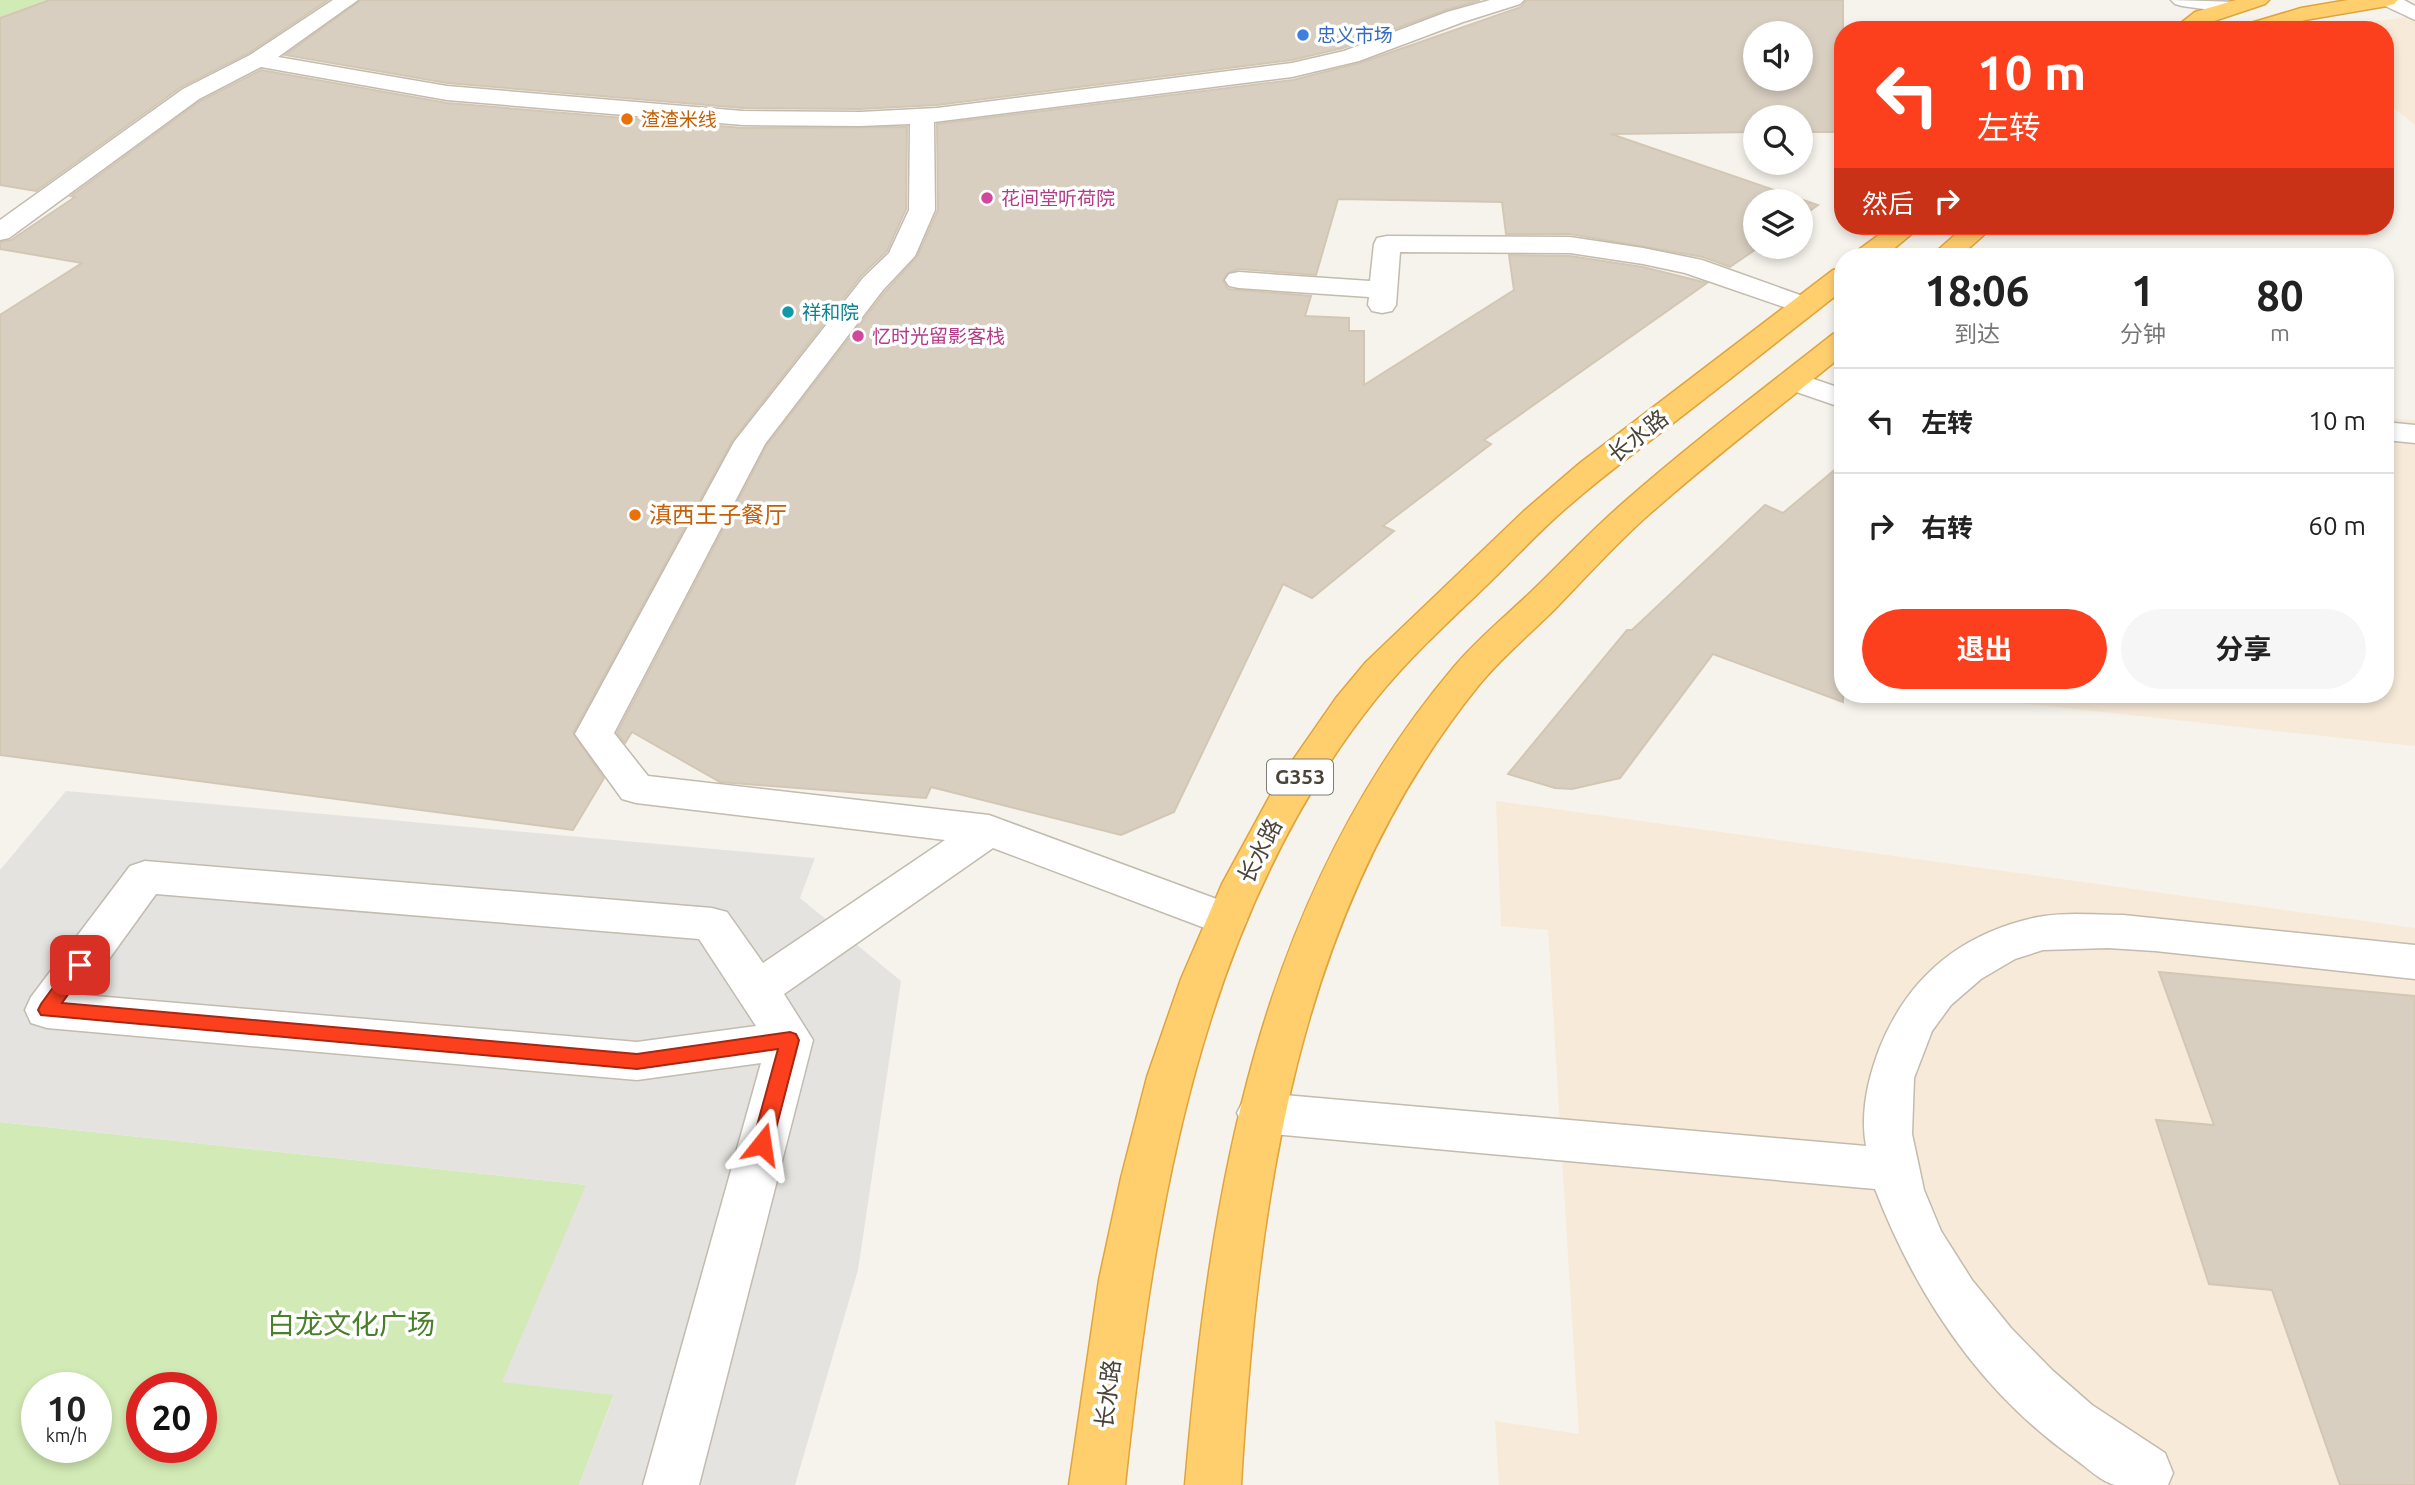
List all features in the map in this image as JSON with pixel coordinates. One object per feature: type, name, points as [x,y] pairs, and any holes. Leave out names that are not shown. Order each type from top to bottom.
[{"type":"highway","points":[[2198,21],[2258,0]]},
{"type":"highway","points":[[2280,21],[2301,14],[2387,0]]},
{"type":"highway","points":[[1879,248],[1896,235]]},
{"type":"highway","points":[[1954,248],[1970,235]]},
{"type":"highway","name":"长水路","points":[[1097,1485],[1109,1370],[1156,1130],[1188,1018],[1226,920],[1264,841],[1305,769],[1350,705],[1400,647],[1571,487],[1834,283]]},
{"type":"highway","points":[[1213,1485],[1219,1380],[1226,1325],[1261,1113],[1280,1039],[1311,943],[1345,865],[1381,795],[1421,733],[1466,676],[1631,514],[1834,347]]},
{"type":"street","points":[[0,232],[191,94],[258,60],[347,0]]},
{"type":"street","points":[[258,60],[447,93],[729,117],[860,119],[922,115],[1293,70],[1351,56],[1455,16],[1513,0]]},
{"type":"street","points":[[2182,0],[2232,7]]},
{"type":"street","points":[[2387,0],[2415,14]]},
{"type":"street","points":[[922,115],[922,210],[901,256],[873,284],[750,442],[594,734],[636,789],[989,830],[1226,920]]},
{"type":"street","points":[[1239,280],[1382,298],[1387,244],[1570,245],[1692,266],[1804,306]]},
{"type":"street","points":[[1793,381],[1834,397]]},
{"type":"street","points":[[2394,432],[2415,434]]},
{"type":"street","points":[[757,990],[989,830]]},
{"type":"street","points":[[671,1485],[790,1040],[712,924],[145,877],[47,1010],[637,1061],[790,1040]]},
{"type":"street","points":[[2146,1473],[2074,1425],[2013,1370],[1963,1312],[1926,1253],[1901,1195],[1888,1139],[1889,1088],[1900,1044],[1923,1005],[1954,974],[1993,950],[2039,934],[2124,930],[2415,962]]},
{"type":"street","points":[[1261,1113],[1895,1170]]},
{"type":"shaded area","points":[[2415,16],[2415,125],[2394,108],[2394,21],[2377,21]]},
{"type":"shaded area","points":[[2394,419],[2415,420],[2415,746],[2020,703],[2394,703]]},
{"type":"shaded area","points":[[66,791],[815,858],[800,898],[901,981],[858,1270],[795,1485],[579,1485],[614,1395],[502,1382],[586,1185],[0,1122],[0,870]]},
{"type":"shaded area","points":[[1496,801],[2415,928],[2415,1485],[1499,1485],[1495,1421],[1579,1434],[1548,930],[1501,926]]},
{"type":"green space","points":[[0,0],[90,0],[0,33]]},
{"type":"green space","name":"白龙文化广场","points":[[0,1122],[587,1185],[503,1381],[614,1394],[579,1485],[0,1485]]},
{"type":"building","points":[[50,0],[328,0],[249,53],[181,87],[36,191],[0,185],[0,18]]},
{"type":"building","points":[[361,0],[1480,0],[1343,48],[1292,60],[937,105],[860,109],[743,108],[447,83],[285,55]]},
{"type":"building","points":[[1527,0],[1843,0],[1843,21],[1834,21],[1834,132],[1813,132],[1813,105],[1743,105],[1743,132],[1611,134],[1771,189],[1743,189],[1743,258],[1730,267],[1703,257],[1570,234],[1506,234],[1502,202],[1338,199],[1316,275],[1239,269],[1227,273],[1223,281],[1228,289],[1311,296],[1305,316],[1349,318],[1349,331],[1364,331],[1364,385],[1514,290],[1509,255],[1570,256],[1643,267],[1707,283],[1484,440],[1491,444],[1383,526],[1394,531],[1312,598],[1283,584],[1174,812],[1121,835],[931,787],[926,798],[720,782],[632,732],[625,743],[617,733],[767,445],[885,292],[917,257],[938,210],[937,124],[1293,80],[1360,63],[1521,7]]},
{"type":"building","points":[[261,70],[447,103],[743,128],[907,127],[906,209],[887,251],[861,276],[732,441],[573,733],[604,778],[573,830],[0,755],[0,315],[82,263],[0,249],[0,242],[11,240],[75,197],[71,196],[200,101]]},
{"type":"building","points":[[1834,470],[1834,699],[1713,654],[1620,778],[1572,789],[1555,788],[1508,774],[1627,630],[1632,630],[1765,505],[1783,513]]},
{"type":"building","points":[[2159,972],[2415,996],[2415,1485],[2340,1485],[2272,1290],[2209,1284],[2156,1120],[2214,1125]]},
{"type":"place","name":"忠义市场","points":[[1303,35]]},
{"type":"place","name":"渣渣米线","points":[[627,119]]},
{"type":"place","name":"花间堂听荷院","points":[[987,198]]},
{"type":"place","name":"祥和院","points":[[788,312]]},
{"type":"place","name":"忆时光留影客栈","points":[[858,336]]},
{"type":"place","name":"滇西王子餐厅","points":[[635,515]]},
{"type":"route","points":[[80,965],[47,1010],[637,1061],[790,1040],[762,1144]]}]
